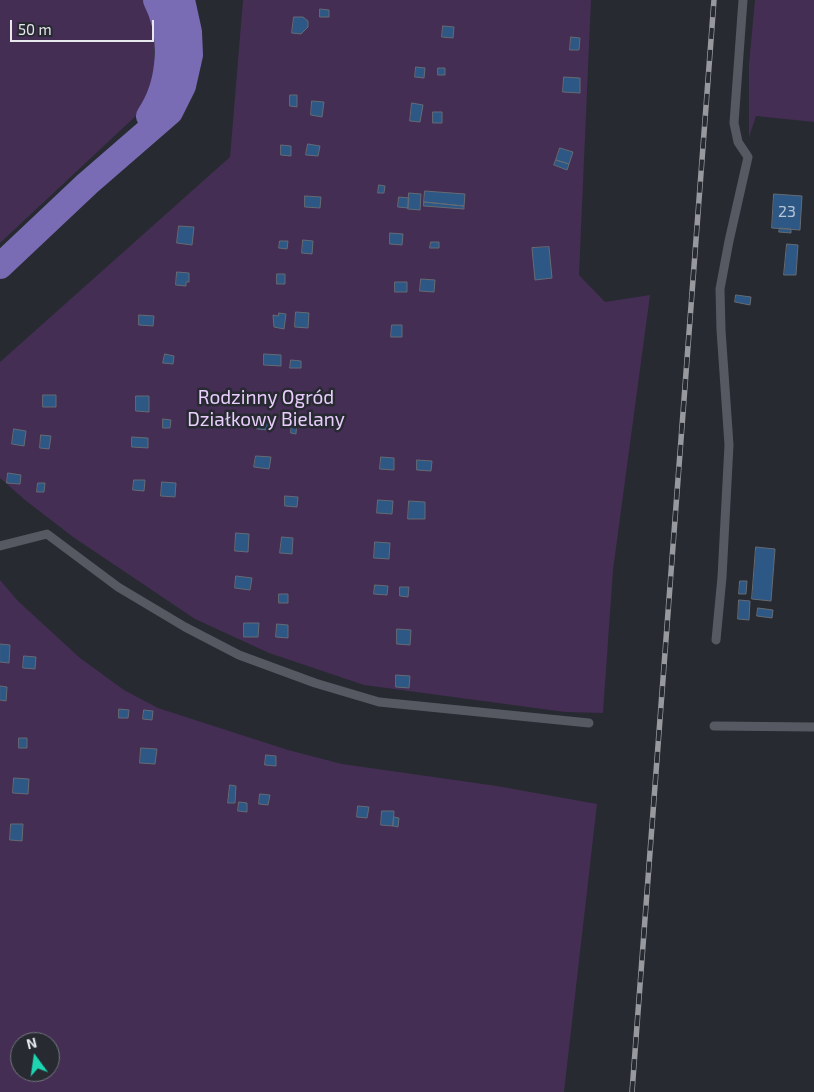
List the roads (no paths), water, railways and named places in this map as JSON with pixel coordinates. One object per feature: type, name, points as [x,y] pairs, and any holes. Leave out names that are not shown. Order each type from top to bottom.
[{"type":"main road","points":[[128,148],[154,109],[164,82],[168,55],[167,38],[163,17],[156,0]]},
{"type":"main road","points":[[0,266],[128,148],[170,112],[183,86],[190,55],[189,32],[182,0]]},
{"type":"lane","points":[[716,640],[722,578],[729,445],[720,288],[748,157],[738,142],[734,122],[743,0]]},
{"type":"lane","points":[[0,546],[47,534],[118,587],[185,627],[239,656],[379,702],[589,723]]},
{"type":"lane","points":[[714,726],[814,728]]},
{"type":"railway","points":[[632,1092],[714,0]]},
{"type":"park label","name":"Rodzinny Ogród Działkowy Bielany","points":[[266,409]]}]
